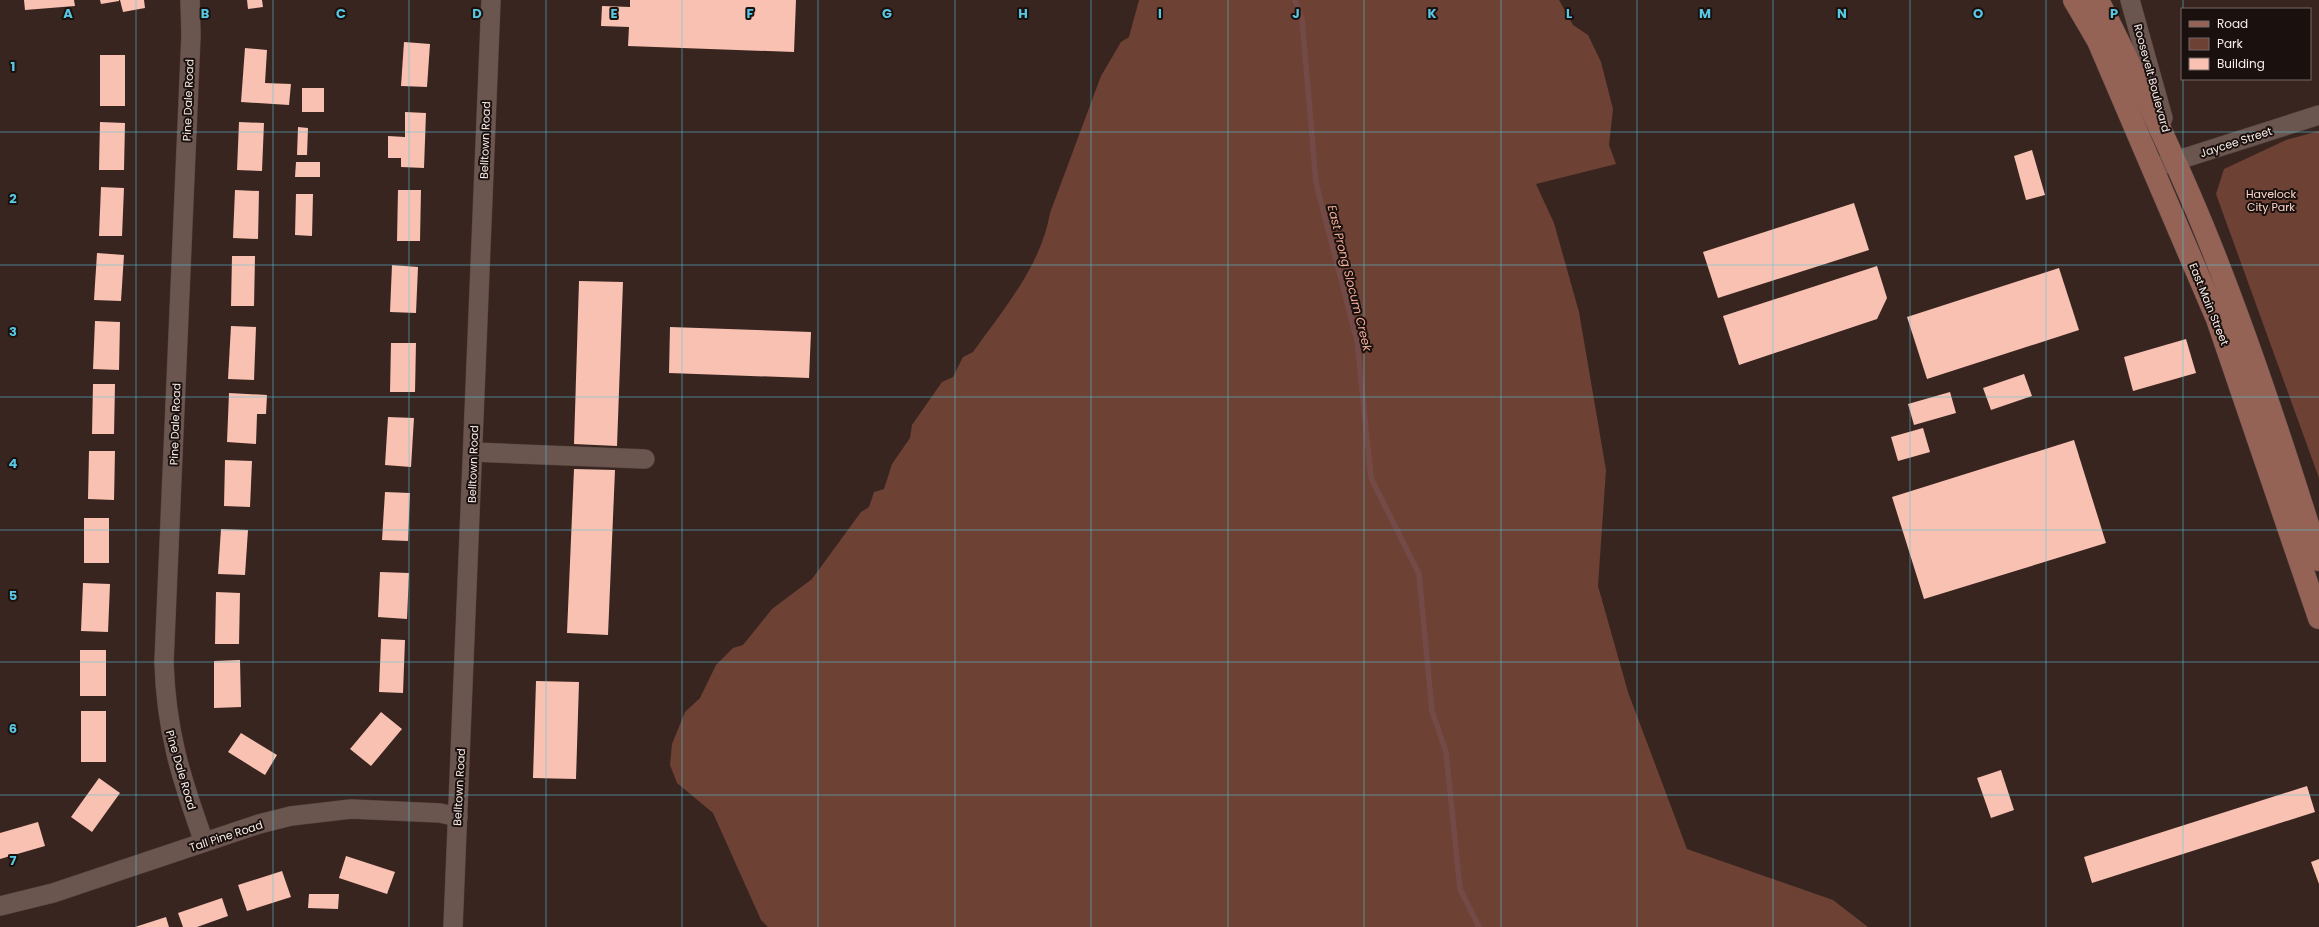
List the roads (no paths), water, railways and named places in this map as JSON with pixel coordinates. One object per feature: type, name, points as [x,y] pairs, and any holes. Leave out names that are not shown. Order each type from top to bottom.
[{"type":"main road","name":"East Main Street","points":[[2074,0],[2098,41],[2217,319],[2319,618]]},
{"type":"main road","name":"East Main Street","points":[[2098,0],[2174,159],[2213,251],[2249,348],[2319,560]]},
{"type":"street","name":"Pine Dale Road","points":[[190,0],[191,35],[164,662],[165,696],[172,742],[185,788],[204,842]]},
{"type":"street","name":"Belltown Road","points":[[453,927],[491,0]]},
{"type":"street","name":"Roosevelt Boulevard","points":[[2130,0],[2174,159]]},
{"type":"street","name":"Jaycee Street","points":[[2153,168],[2174,159],[2319,115]]},
{"type":"street","points":[[473,452],[645,459]]},
{"type":"street","name":"Tall Pine Road","points":[[0,906],[53,893],[259,824],[322,811],[351,809],[440,813],[458,817]]},
{"type":"waterway","name":"East Prong Slocum Creek","points":[[1295,0],[1302,19],[1316,183],[1357,341],[1371,478],[1419,574],[1432,711],[1446,752],[1460,889],[1479,927]]},
{"type":"park label","name":"Havelock City Park","points":[[2271,200]]}]
